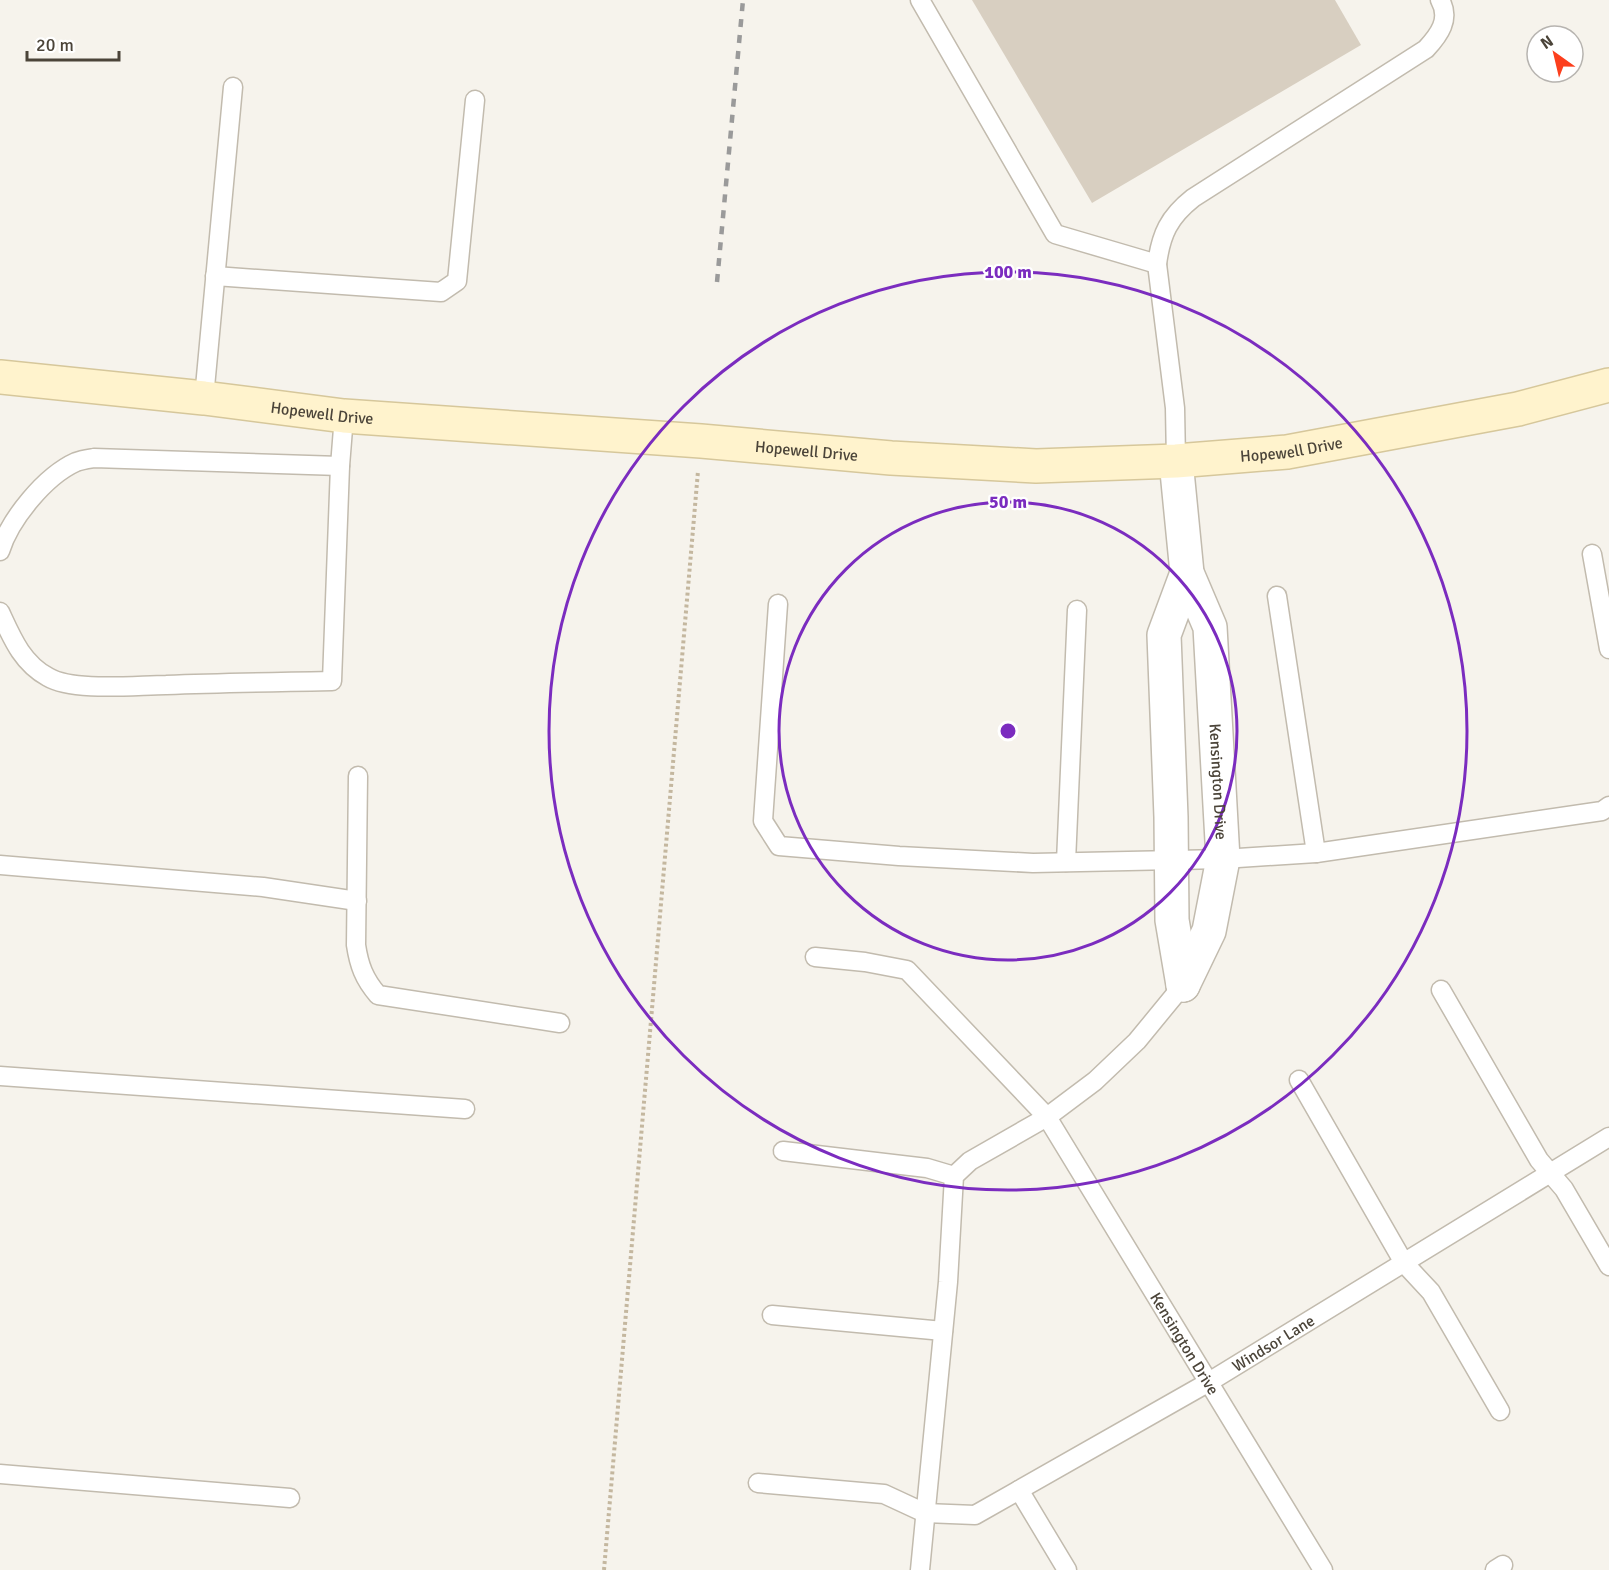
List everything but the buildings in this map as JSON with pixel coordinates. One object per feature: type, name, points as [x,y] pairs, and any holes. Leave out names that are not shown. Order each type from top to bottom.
[{"type":"main road","name":"Hopewell Drive","points":[[0,377],[204,398],[344,416],[701,441],[891,458],[1036,466],[1176,461],[1287,452],[1518,409],[1609,385]]},
{"type":"street","name":"Kensington Drive","points":[[1176,461],[1187,573],[1210,627],[1223,859],[1209,931],[1183,985]]},
{"type":"street","name":"Kensington Drive","points":[[1183,985],[1172,920],[1164,635],[1187,573]]},
{"type":"lane","points":[[920,0],[1055,234],[1157,264]]},
{"type":"lane","points":[[1176,461],[1175,408],[1157,264],[1160,242],[1177,211],[1193,198],[1426,49],[1438,36],[1445,19],[1440,0]]},
{"type":"lane","points":[[204,398],[233,87]]},
{"type":"lane","points":[[216,276],[441,292],[456,281],[475,100]]},
{"type":"lane","points":[[0,612],[16,648],[27,661],[48,678],[63,683],[103,686],[332,681],[344,416]]},
{"type":"lane","points":[[0,551],[4,538],[35,494],[59,473],[77,462],[94,458],[340,466]]},
{"type":"lane","points":[[1592,554],[1609,649]]},
{"type":"lane","points":[[1277,596],[1316,853]]},
{"type":"lane","points":[[778,603],[763,821],[779,846],[899,856],[1033,863],[1223,859],[1316,853],[1602,811],[1609,806]]},
{"type":"lane","points":[[1066,862],[1077,610]]},
{"type":"lane","points":[[358,776],[356,945],[360,967],[367,982],[378,995],[560,1023]]},
{"type":"lane","points":[[0,865],[263,887],[357,901]]},
{"type":"lane","points":[[815,957],[907,969],[1047,1117]]},
{"type":"lane","name":"Kensington Drive","points":[[954,1176],[970,1161],[1047,1117],[1095,1081],[1137,1041],[1183,985]]},
{"type":"lane","points":[[1441,990],[1539,1160],[1564,1189],[1609,1266]]},
{"type":"lane","points":[[0,1076],[465,1110]]},
{"type":"lane","points":[[1299,1080],[1404,1263],[1431,1292],[1500,1411]]},
{"type":"lane","name":"Kensington Drive","points":[[1047,1117],[1323,1570]]},
{"type":"lane","name":"Windsor Lane","points":[[925,1513],[975,1515],[1209,1382],[1609,1137]]},
{"type":"lane","points":[[783,1150],[927,1168],[954,1176],[948,1282],[920,1570]]},
{"type":"lane","points":[[772,1315],[943,1331]]},
{"type":"lane","points":[[0,1474],[290,1498]]},
{"type":"lane","points":[[758,1483],[884,1494],[925,1513]]},
{"type":"lane","points":[[1019,1490],[1067,1570]]},
{"type":"path","points":[[604,1570],[701,441]]},
{"type":"railway","points":[[717,282],[743,0]]}]
